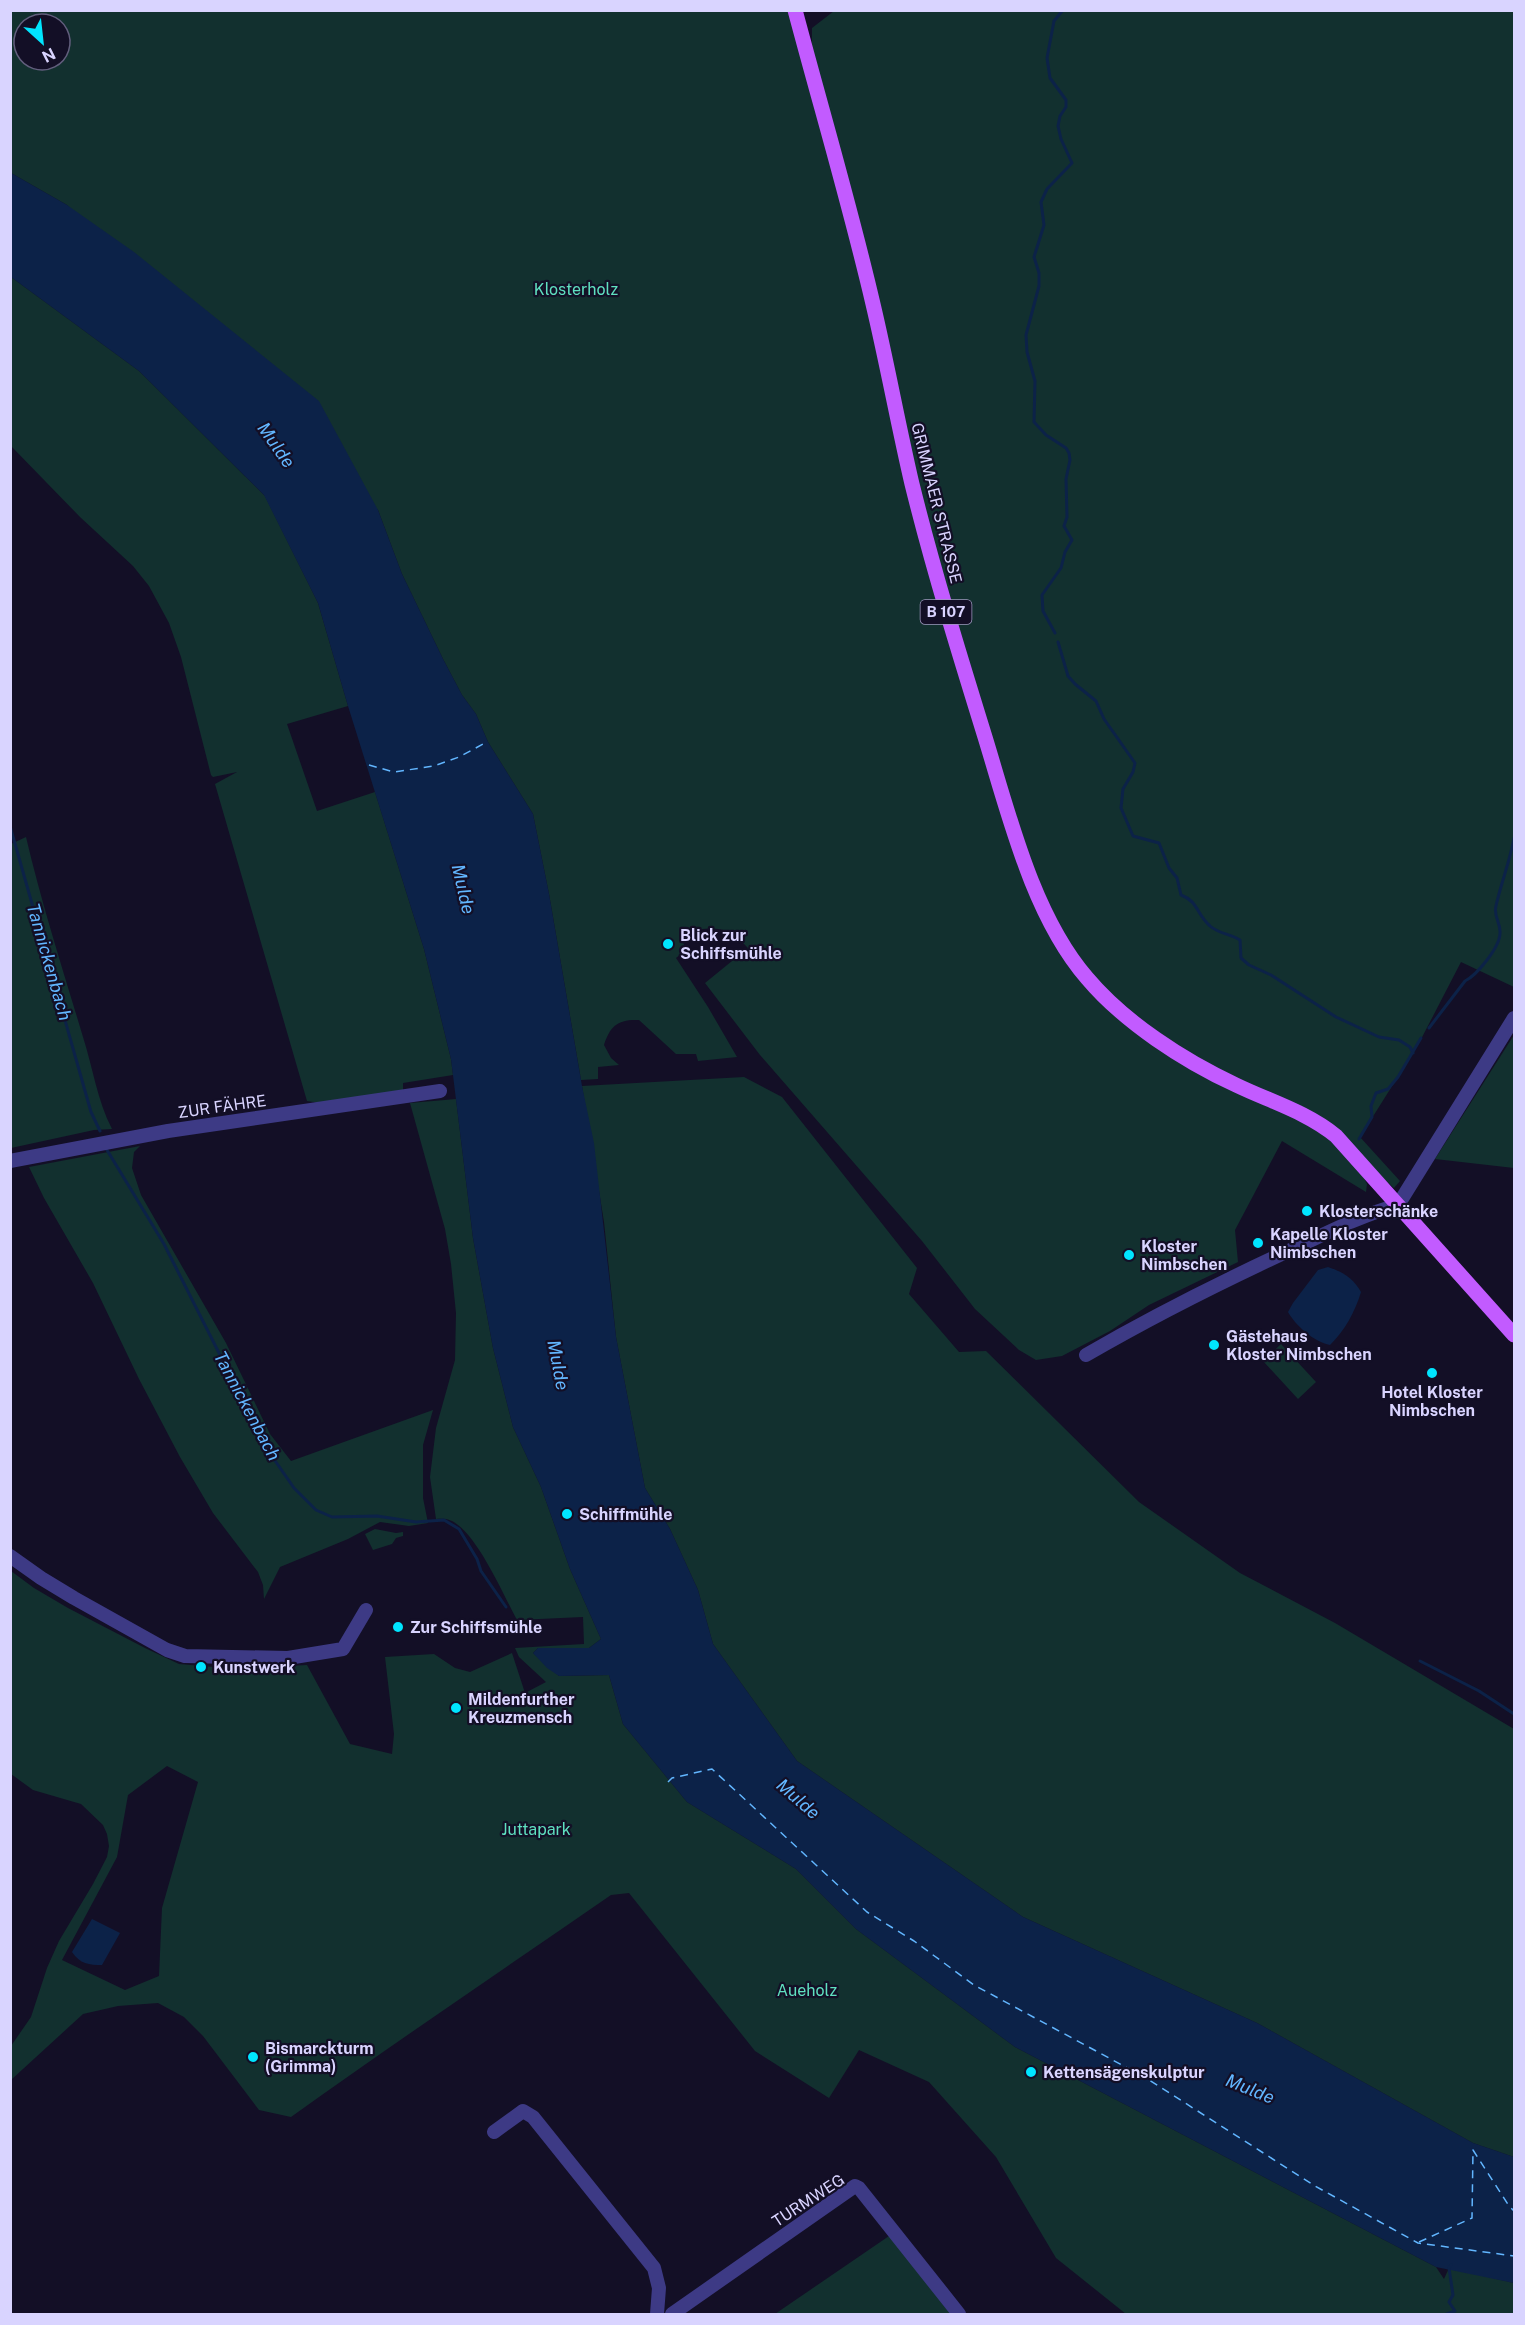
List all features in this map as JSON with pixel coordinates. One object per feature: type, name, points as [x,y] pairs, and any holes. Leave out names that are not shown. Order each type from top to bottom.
[{"type":"main road","name":"GRIMMAER STRASSE","points":[[795,10],[872,300],[930,553],[1004,797],[1046,914],[1065,950],[1085,977],[1127,1016],[1202,1067],[1306,1116],[1329,1130],[1398,1205]]},
{"type":"main road","name":"B 107","points":[[1398,1205],[1515,1335]]},
{"type":"street","points":[[1086,1355],[1149,1318],[1232,1277],[1374,1211],[1398,1205],[1514,1019]]},
{"type":"street","name":"ZUR FÄHRE","points":[[10,1161],[168,1131],[440,1091]]},
{"type":"street","points":[[10,1556],[74,1598],[167,1650],[185,1656],[288,1658],[343,1649],[366,1610]]},
{"type":"street","points":[[494,2132],[523,2111],[533,2117],[654,2268],[659,2288],[657,2314]]},
{"type":"street","name":"TURMWEG","points":[[672,2314],[855,2186],[859,2188],[959,2314]]},
{"type":"green space","name":"Klosterholz","points":[[11,11],[790,11],[1008,827],[1094,995],[1319,1130],[1356,1164],[1367,1184],[1366,1192],[1282,1141],[1235,1230],[1238,1262],[1149,1305],[1110,1331],[1062,1356],[1036,1360],[1019,1350],[975,1309],[922,1241],[760,1055],[705,983],[748,948],[732,933],[711,929],[686,934],[681,937],[686,950],[676,958],[737,1057],[698,1061],[696,1054],[676,1054],[639,1020],[626,1021],[612,1028],[604,1045],[611,1058],[619,1065],[598,1067],[598,1079],[581,1080],[533,814],[488,742],[476,714],[462,695],[443,659],[402,574],[378,510],[67,205],[11,173]]},
{"type":"green space","points":[[834,11],[1514,11],[1514,987],[1461,962],[1418,1045],[1360,1137],[1400,1181],[1394,1188],[1376,1172],[1352,1144],[1205,1062],[1152,1028],[1102,986],[1062,934],[1028,856],[949,607],[812,53],[812,28]]},
{"type":"green space","points":[[11,277],[139,371],[265,496],[318,603],[348,706],[287,724],[317,811],[375,792],[424,949],[453,1075],[403,1083],[403,1097],[340,1106],[307,1101],[215,784],[237,772],[213,777],[211,775],[181,657],[169,623],[149,586],[133,566],[80,517],[11,446]]},
{"type":"green space","points":[[26,837],[99,1095],[112,1129],[94,1130],[11,1148],[11,844]]},
{"type":"green space","points":[[1514,1035],[1514,1168],[1435,1159]]},
{"type":"green space","points":[[744,1077],[782,1097],[917,1268],[909,1294],[959,1352],[986,1351],[1139,1502],[1240,1573],[1335,1623],[1514,1729],[1514,2157],[1473,2143],[1257,2023],[1023,1917],[797,1761],[713,1644],[698,1590],[670,1529],[645,1488],[616,1337],[604,1222],[582,1086]]},
{"type":"green space","points":[[456,1099],[473,1238],[493,1348],[513,1427],[541,1487],[570,1569],[601,1639],[589,1648],[538,1648],[533,1653],[559,1676],[609,1675],[623,1724],[687,1802],[796,1869],[856,1929],[1015,2047],[1436,2267],[1444,2279],[1449,2268],[1514,2283],[1514,2314],[1126,2314],[1056,2258],[996,2157],[929,2082],[859,2050],[829,2098],[755,2051],[629,1893],[611,1895],[291,2117],[259,2110],[203,2036],[184,2017],[158,2003],[118,2006],[83,2014],[11,2080],[11,2046],[31,2017],[47,1968],[59,1941],[93,1884],[107,1857],[109,1846],[103,1825],[81,1804],[33,1790],[11,1774],[11,1571],[68,1608],[179,1664],[237,1669],[307,1665],[350,1744],[392,1754],[394,1734],[385,1657],[434,1654],[455,1668],[470,1672],[512,1653],[525,1693],[546,1682],[519,1657],[515,1648],[584,1644],[583,1617],[517,1620],[491,1570],[467,1533],[450,1520],[436,1519],[430,1477],[436,1428],[455,1360],[456,1313],[445,1229],[410,1103]],"holes":[[[167,1766],[198,1782],[162,1908],[159,1976],[125,1990],[62,1960],[117,1857],[128,1795]]]},
{"type":"green space","points":[[140,1146],[134,1152],[132,1168],[141,1195],[226,1343],[270,1434],[291,1461],[433,1410],[423,1445],[423,1498],[428,1523],[409,1526],[380,1522],[348,1539],[280,1567],[264,1599],[263,1585],[258,1572],[213,1513],[180,1457],[93,1283],[44,1198],[29,1167]]},
{"type":"green space","points":[[1281,1344],[1316,1382],[1298,1399],[1263,1361]]},
{"type":"green space","points":[[375,1529],[403,1532],[403,1536],[396,1538],[392,1544],[373,1550],[365,1534]]},
{"type":"green space","points":[[892,2234],[955,2314],[775,2314]]},
{"type":"water","name":"Mulde","points":[[11,173],[67,205],[134,252],[319,401],[378,510],[402,574],[443,659],[462,695],[476,714],[488,742],[533,814],[594,1143],[616,1337],[645,1488],[670,1529],[698,1590],[713,1644],[797,1761],[1023,1917],[1257,2023],[1473,2143],[1514,2157],[1514,2283],[1436,2267],[1015,2047],[856,1929],[796,1869],[687,1802],[623,1724],[609,1675],[559,1676],[547,1668],[533,1653],[538,1648],[589,1648],[601,1639],[570,1569],[541,1487],[513,1427],[493,1348],[473,1238],[451,1059],[424,949],[318,603],[264,495],[139,371],[11,277]]},
{"type":"water","points":[[1328,1267],[1347,1276],[1361,1292],[1349,1320],[1330,1345],[1306,1333],[1288,1312],[1318,1270]]},
{"type":"water","points":[[92,1919],[120,1933],[102,1965],[85,1963],[72,1952]]},
{"type":"waterway","points":[[1055,633],[1043,611],[1042,595],[1061,568],[1065,552],[1072,540],[1064,526],[1067,517],[1066,479],[1070,460],[1066,448],[1046,435],[1034,422],[1035,381],[1027,352],[1026,335],[1039,286],[1039,273],[1034,257],[1044,225],[1041,202],[1047,189],[1072,163],[1058,126],[1060,116],[1066,107],[1066,100],[1050,78],[1047,58],[1054,21],[1063,10]]},
{"type":"waterway","points":[[1058,642],[1068,676],[1096,701],[1104,719],[1135,763],[1133,772],[1123,789],[1121,808],[1133,836],[1159,843],[1169,868],[1177,878],[1181,895],[1191,901],[1210,926],[1240,940],[1241,958],[1249,965],[1271,975],[1336,1017],[1379,1037],[1399,1040],[1410,1047],[1413,1053]]},
{"type":"waterway","name":"Tannickenbach","points":[[10,826],[91,1112],[100,1131]]},
{"type":"waterway","points":[[1429,1028],[1465,981],[1476,973],[1487,960],[1496,946],[1500,929],[1495,910],[1514,838]]},
{"type":"waterway","points":[[1359,1139],[1372,1117],[1371,1106],[1376,1093],[1388,1089],[1398,1077],[1421,1038]]},
{"type":"waterway","name":"Tannickenbach","points":[[107,1150],[164,1244],[269,1452],[294,1488],[316,1510],[332,1517],[377,1516],[416,1522],[444,1520],[459,1529],[477,1559],[481,1571],[506,1607]]},
{"type":"waterway","points":[[1420,1661],[1479,1691],[1514,1714]]},
{"type":"waterway","points":[[1447,2314],[1455,2311],[1449,2302],[1453,2295],[1449,2268],[1451,2265]]},
{"type":"ferry route","points":[[369,765],[394,772],[434,766],[459,757],[485,743]]},
{"type":"ferry route","points":[[668,1782],[672,1778],[712,1769],[867,1912],[914,1941],[974,1985],[1146,2078],[1315,2186],[1418,2243],[1514,2256]]},
{"type":"ferry route","points":[[1419,2242],[1472,2218],[1473,2150],[1514,2211]]},
{"type":"place","name":"Blick zur Schiffsmühle","points":[[668,944]]},
{"type":"place","name":"Klosterschänke","points":[[1307,1211]]},
{"type":"place","name":"Kapelle Kloster Nimbschen","points":[[1258,1243]]},
{"type":"place","name":"Kloster Nimbschen","points":[[1129,1255]]},
{"type":"place","name":"Gästehaus Kloster Nimbschen","points":[[1214,1345]]},
{"type":"place","name":"Hotel Kloster Nimbschen","points":[[1432,1373]]},
{"type":"place","name":"Schiffmühle","points":[[567,1514]]},
{"type":"place","name":"Zur Schiffsmühle","points":[[398,1627]]},
{"type":"place","name":"Kunstwerk","points":[[201,1667]]},
{"type":"place","name":"Mildenfurther Kreuzmensch","points":[[456,1708]]},
{"type":"place","name":"Bismarckturm (Grimma)","points":[[253,2057]]},
{"type":"place","name":"Kettensägenskulptur","points":[[1031,2072]]},
{"type":"park label","name":"Juttapark","points":[[536,1829]]},
{"type":"park label","name":"Aueholz","points":[[807,1990]]}]
